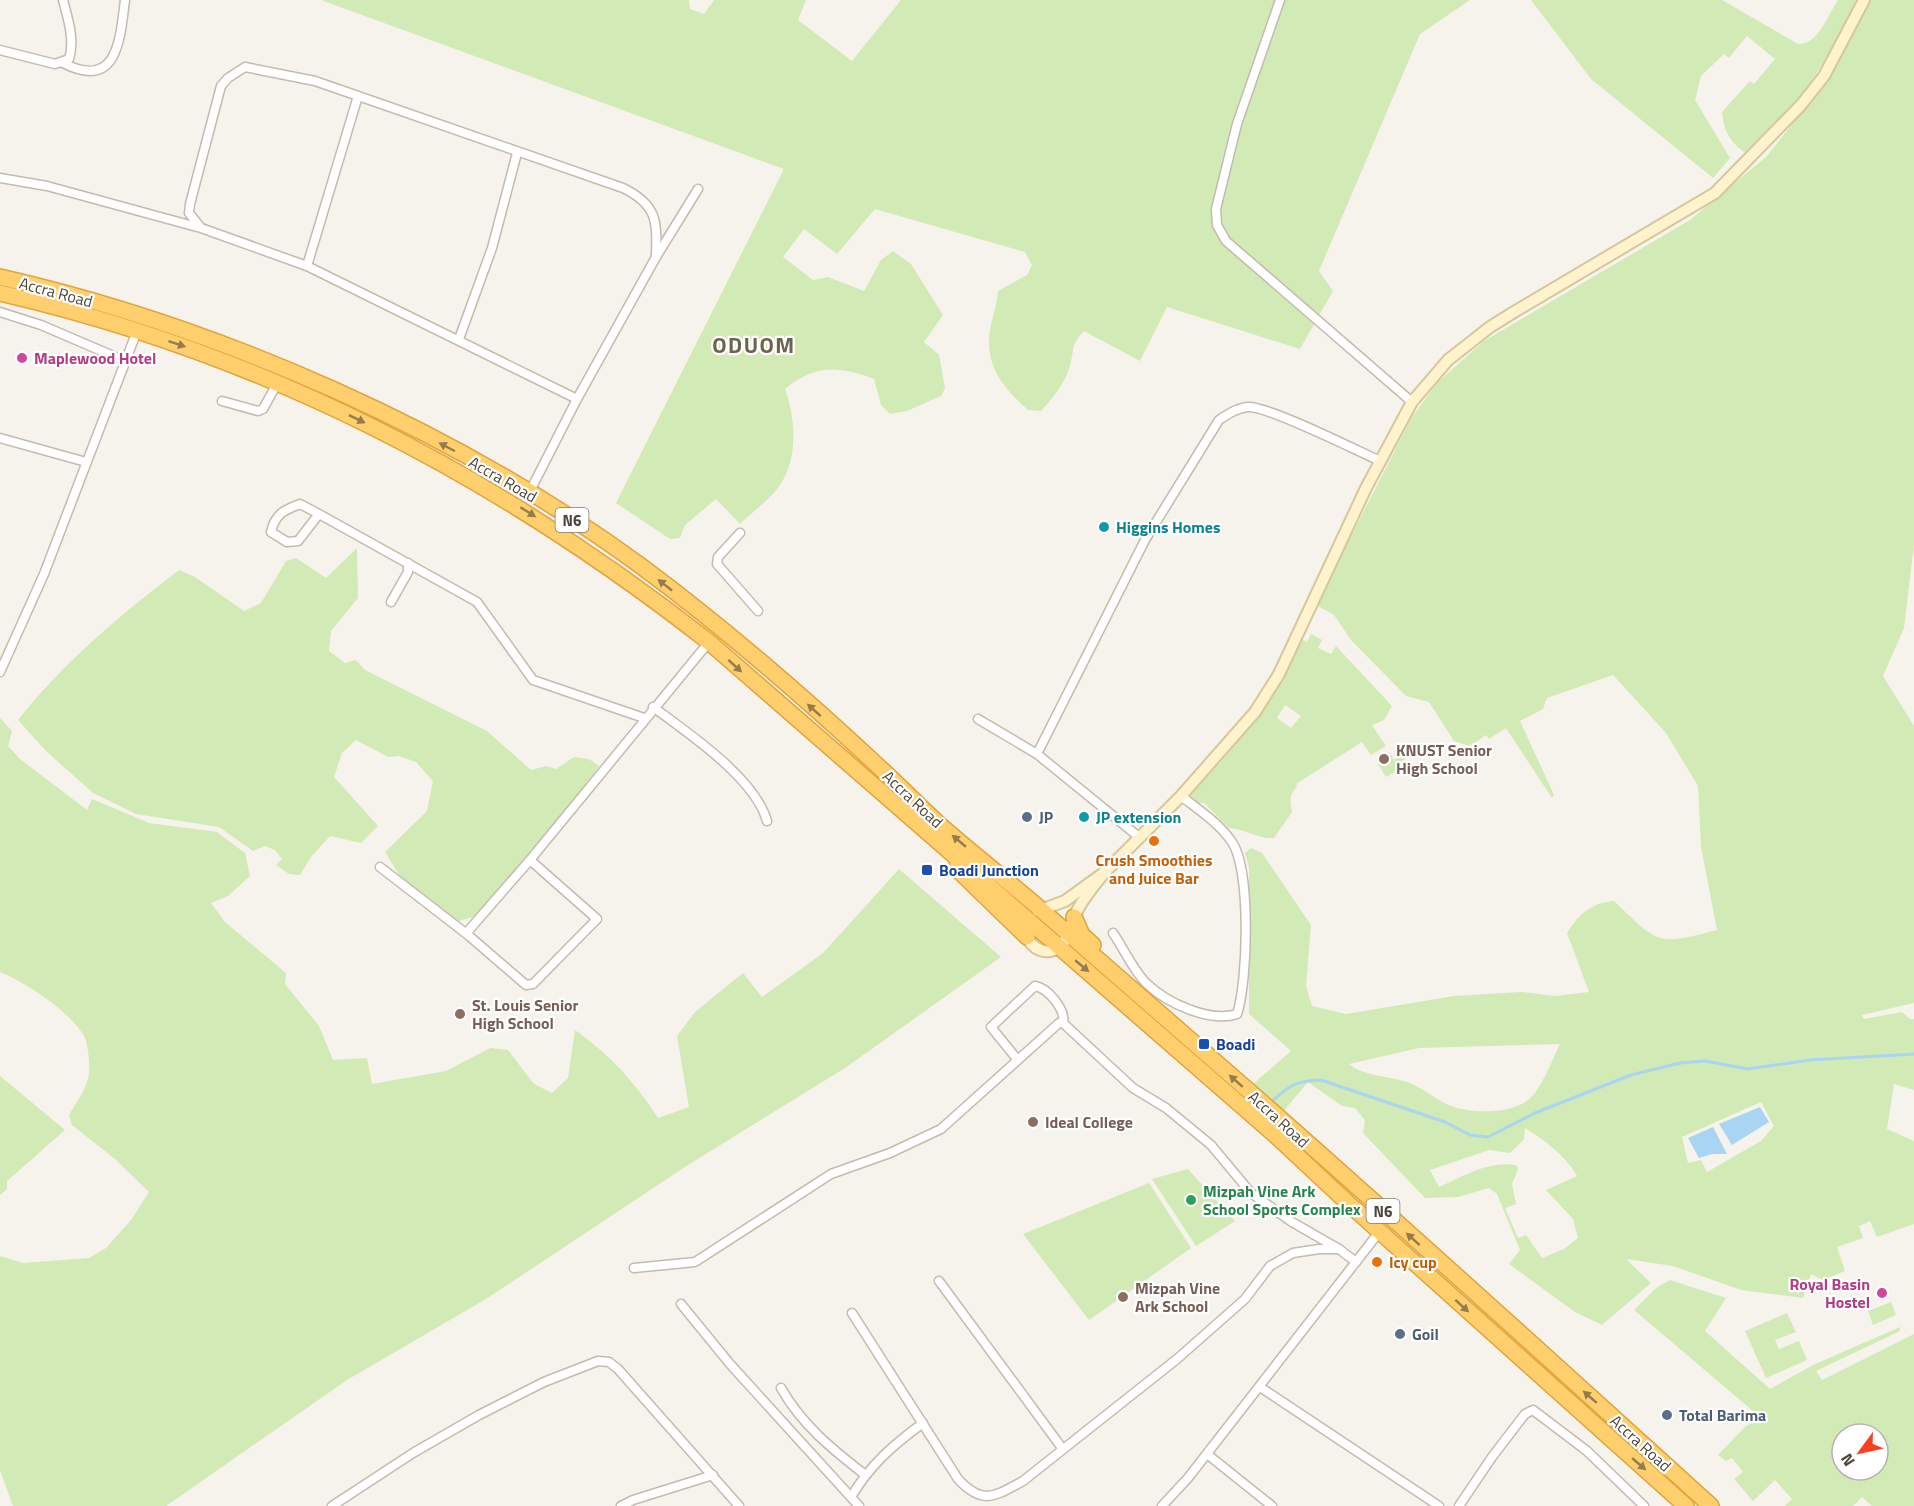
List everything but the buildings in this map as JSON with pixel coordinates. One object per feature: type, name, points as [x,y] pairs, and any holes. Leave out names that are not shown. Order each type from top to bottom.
[{"type":"highway","name":"Accra Road","points":[[0,277],[135,313],[255,357],[413,429],[529,493],[618,550],[686,601],[875,762],[940,825],[1068,933],[1711,1506]]},
{"type":"highway","name":"Accra Road","points":[[0,293],[137,331],[278,382],[366,423],[487,487],[562,535],[709,642],[1274,1134],[1686,1506]]},
{"type":"highway","points":[[925,832],[965,879],[1026,937]]},
{"type":"highway","points":[[1074,917],[1082,935],[1136,985],[1145,1002]]},
{"type":"street","points":[[0,50],[55,64],[69,59],[72,51],[70,26],[63,0]]},
{"type":"street","points":[[63,63],[84,71],[100,68],[111,62],[119,44],[125,0]]},
{"type":"street","points":[[1280,0],[1237,124],[1216,209],[1217,225],[1226,242],[1412,402]]},
{"type":"street","points":[[1105,872],[1065,901],[1040,909],[1028,920],[1026,937],[1040,951],[1048,952],[1059,947],[1074,917],[1105,872],[1181,796],[1254,712],[1279,674],[1380,461],[1412,402],[1448,360],[1490,327],[1716,193],[1807,98],[1824,76],[1864,0]]},
{"type":"street","points":[[201,228],[189,213],[190,204],[221,87],[237,70],[245,67],[276,71],[315,81],[637,195],[651,209],[655,218],[656,257]]},
{"type":"street","points":[[306,266],[358,96]]},
{"type":"street","points":[[459,339],[492,248],[517,153]]},
{"type":"street","points":[[0,178],[66,191],[201,228],[306,266],[398,313],[459,339],[577,399]]},
{"type":"street","points":[[529,493],[577,399],[656,257],[698,189]]},
{"type":"street","points":[[0,312],[41,325],[125,361]]},
{"type":"street","points":[[0,672],[44,573],[137,331]]},
{"type":"street","points":[[222,401],[258,411],[263,409],[278,382]]},
{"type":"street","points":[[1037,754],[1145,540],[1219,420],[1233,411],[1250,406],[1294,422],[1380,461]]},
{"type":"street","points":[[0,438],[86,462]]},
{"type":"street","points":[[319,514],[298,541],[287,542],[271,532],[273,521],[283,510],[300,504],[319,514],[408,563],[477,602],[533,680],[644,718]]},
{"type":"street","points":[[740,533],[718,557],[717,564],[758,611]]},
{"type":"street","points":[[391,602],[408,573],[408,563]]},
{"type":"street","points":[[468,935],[469,930],[530,860],[653,707],[709,642]]},
{"type":"street","points":[[653,707],[731,771],[764,809],[767,821]]},
{"type":"street","points":[[978,719],[1037,754],[1139,837]]},
{"type":"street","points":[[1113,933],[1146,983],[1163,996],[1206,1014],[1228,1017],[1237,1014],[1243,986],[1245,915],[1239,855],[1219,826],[1181,796]]},
{"type":"street","points":[[380,867],[468,935],[526,985],[533,984],[595,922],[596,916],[530,860]]},
{"type":"street","points":[[1017,1059],[991,1027],[1035,986],[1041,988],[1062,1011],[1063,1023],[1132,1088],[1166,1108],[1211,1145],[1251,1193],[1292,1222],[1340,1249],[1356,1262]]},
{"type":"street","points":[[634,1268],[695,1262],[831,1174],[921,1140],[964,1111],[1017,1059],[1059,1023],[1063,1023]]},
{"type":"street","points":[[1162,1506],[1207,1454],[1380,1231]]},
{"type":"street","points":[[852,1313],[958,1479],[970,1492],[984,1497],[999,1495],[1023,1480],[1177,1359],[1245,1299],[1270,1266],[1293,1253],[1340,1249]]},
{"type":"street","points":[[939,1281],[1062,1448]]},
{"type":"street","points":[[681,1304],[730,1364],[859,1506]]},
{"type":"street","points":[[332,1506],[479,1414],[544,1382],[598,1361],[609,1362],[618,1369],[739,1506]]},
{"type":"street","points":[[1260,1387],[1439,1506]]},
{"type":"street","points":[[781,1388],[807,1425],[825,1443],[864,1474]]},
{"type":"street","points":[[1459,1506],[1525,1414],[1533,1410],[1587,1451],[1644,1506]]},
{"type":"street","points":[[851,1497],[864,1474],[890,1447],[923,1423]]},
{"type":"street","points":[[1207,1454],[1272,1506]]},
{"type":"street","points":[[621,1506],[633,1500],[713,1475]]},
{"type":"green space","points":[[321,0],[689,0],[690,9],[704,14],[714,0],[806,0],[798,20],[852,61],[901,0],[1470,0],[1420,34],[1319,271],[1333,291],[1300,349],[1167,307],[1140,361],[1084,331],[1075,344],[1068,372],[1058,390],[1041,411],[1028,410],[1005,387],[995,370],[989,350],[989,338],[998,291],[1027,275],[1032,265],[1025,252],[875,209],[837,254],[804,229],[783,257],[813,280],[828,277],[864,291],[881,260],[893,251],[911,264],[943,315],[924,342],[939,355],[945,388],[941,396],[907,411],[890,414],[881,405],[874,379],[850,372],[828,370],[818,371],[796,381],[785,389],[793,423],[793,447],[788,470],[779,486],[740,524],[716,499],[685,525],[680,538],[670,539],[616,503],[784,169]]},
{"type":"green space","points":[[1531,0],[1722,0],[1798,44],[1811,40],[1817,34],[1838,0],[1856,0],[1842,31],[1810,84],[1748,155],[1729,137],[1722,112],[1750,81],[1754,84],[1775,59],[1747,36],[1729,58],[1724,54],[1701,76],[1695,100],[1730,158],[1713,178],[1591,79]]},
{"type":"green space","points":[[1870,0],[1914,0],[1914,544],[1904,628],[1883,676],[1914,726],[1914,1003],[1862,1015],[1864,1019],[1902,1012],[1910,1019],[1914,1019],[1914,1090],[1894,1084],[1887,1129],[1914,1141],[1914,1224],[1877,1237],[1870,1221],[1859,1226],[1863,1238],[1837,1247],[1845,1271],[1823,1280],[1811,1274],[1803,1298],[1741,1290],[1673,1266],[1626,1259],[1651,1283],[1602,1325],[1575,1312],[1509,1264],[1520,1250],[1497,1194],[1489,1188],[1458,1197],[1425,1198],[1363,1133],[1365,1120],[1355,1108],[1342,1106],[1308,1082],[1282,1113],[1253,1084],[1291,1051],[1249,1014],[1249,867],[1245,853],[1251,848],[1262,853],[1311,925],[1306,986],[1312,1006],[1346,1014],[1454,996],[1521,992],[1555,996],[1589,992],[1567,933],[1586,911],[1606,902],[1614,901],[1640,926],[1660,938],[1682,938],[1717,930],[1701,847],[1698,786],[1666,733],[1613,675],[1547,698],[1543,709],[1520,721],[1554,795],[1552,798],[1506,728],[1489,739],[1486,735],[1470,746],[1454,741],[1429,702],[1406,696],[1351,640],[1334,615],[1316,605],[1412,417],[1438,382],[1484,341],[1690,220],[1767,156],[1827,80]],"holes":[[[1560,1044],[1534,1094],[1517,1106],[1495,1111],[1460,1109],[1414,1085],[1363,1072],[1349,1064],[1419,1048]],[[1761,1102],[1774,1126],[1761,1141],[1707,1172],[1701,1160],[1688,1163],[1682,1137]],[[1525,1128],[1554,1149],[1577,1176],[1546,1190],[1573,1219],[1578,1238],[1564,1249],[1542,1258],[1526,1235],[1518,1238],[1505,1208],[1516,1204],[1512,1184],[1518,1169],[1516,1165],[1486,1167],[1439,1187],[1430,1170],[1489,1150],[1510,1153],[1524,1139]]]},
{"type":"green space","points":[[357,548],[358,598],[331,631],[329,651],[345,663],[356,660],[365,670],[487,731],[531,770],[546,766],[556,769],[574,757],[589,759],[599,766],[559,819],[477,916],[459,921],[403,881],[385,852],[427,811],[433,781],[416,762],[399,756],[388,757],[356,740],[342,753],[334,777],[378,826],[361,843],[330,836],[311,857],[300,875],[289,874],[276,865],[282,859],[275,850],[265,846],[253,851],[219,827],[136,814],[93,793],[47,752],[18,720],[54,678],[94,640],[179,570],[195,577],[244,611],[261,603],[286,561],[296,558],[326,578]]},
{"type":"green space","points":[[1311,634],[1322,640],[1318,648],[1331,654],[1336,646],[1392,706],[1384,720],[1372,725],[1386,746],[1371,755],[1362,742],[1296,784],[1297,787],[1291,798],[1292,812],[1274,838],[1229,828],[1204,803],[1193,803],[1187,796],[1238,742],[1265,705],[1301,639],[1307,642]],"holes":[[[1285,705],[1301,716],[1291,728],[1277,718]]]},
{"type":"green space","points":[[0,718],[12,731],[8,746],[20,759],[87,810],[92,799],[149,823],[217,832],[245,853],[250,876],[228,896],[211,903],[225,922],[286,973],[285,984],[319,1026],[333,1060],[367,1058],[372,1084],[446,1071],[490,1048],[508,1050],[534,1084],[552,1093],[568,1078],[575,1030],[621,1069],[658,1118],[689,1107],[677,1036],[695,1012],[743,973],[762,997],[823,953],[899,869],[1001,957],[845,1068],[688,1165],[486,1299],[347,1380],[166,1506],[13,1506],[0,1470],[0,1256],[23,1263],[89,1258],[106,1248],[131,1220],[149,1192],[115,1159],[72,1125],[69,1115],[84,1089],[89,1073],[87,1044],[84,1036],[58,1008],[22,983],[0,972]]},
{"type":"green space","points":[[1391,755],[1394,760],[1402,755],[1405,759],[1397,764],[1400,769],[1386,777],[1378,764]]},
{"type":"green space","points":[[0,1076],[65,1130],[7,1181],[7,1189],[0,1195]]},
{"type":"green space","name":"Mizpah Vine Ark School Sports Complex","points":[[1188,1169],[1235,1221],[1196,1246],[1152,1179]]},
{"type":"green space","points":[[1149,1183],[1191,1248],[1089,1320],[1023,1234]]},
{"type":"green space","points":[[1670,1280],[1726,1298],[1705,1331],[1770,1389],[1813,1365],[1900,1327],[1900,1331],[1816,1371],[1822,1380],[1914,1334],[1914,1506],[1872,1506],[1862,1497],[1853,1506],[1785,1506],[1792,1499],[1775,1480],[1753,1501],[1734,1479],[1743,1472],[1732,1458],[1726,1461],[1718,1455],[1745,1427],[1760,1417],[1634,1310],[1656,1288]]},
{"type":"green space","points":[[1891,1302],[1896,1315],[1873,1325],[1868,1311]]},
{"type":"green space","points":[[1787,1313],[1796,1332],[1775,1340],[1779,1349],[1799,1341],[1807,1360],[1766,1378],[1745,1331]]},
{"type":"water","points":[[1760,1107],[1769,1122],[1732,1145],[1719,1124]]},
{"type":"water","points":[[1713,1127],[1727,1154],[1712,1154],[1699,1158],[1688,1138]]},
{"type":"waterway","points":[[1271,1102],[1293,1085],[1305,1081],[1321,1080],[1445,1122],[1470,1135],[1488,1137],[1535,1113],[1631,1075],[1680,1063],[1705,1061],[1748,1069],[1810,1060],[1914,1054]]},
{"type":"place","name":"Maplewood Hotel","points":[[22,358]]},
{"type":"place","name":"Higgins Homes","points":[[1104,527]]},
{"type":"place","name":"KNUST Senior High School","points":[[1384,759]]},
{"type":"place","name":"JP","points":[[1027,817]]},
{"type":"place","name":"JP extension","points":[[1084,817]]},
{"type":"place","name":"Crush Smoothies and Juice Bar","points":[[1154,841]]},
{"type":"place","name":"Boadi Junction","points":[[927,870]]},
{"type":"place","name":"St. Louis Senior High School","points":[[460,1014]]},
{"type":"place","name":"Boadi","points":[[1204,1044]]},
{"type":"place","name":"Ideal College","points":[[1033,1122]]},
{"type":"place","name":"Mizpah Vine Ark School Sports Complex","points":[[1191,1200]]},
{"type":"place","name":"Icy cup","points":[[1377,1262]]},
{"type":"place","name":"Royal Basin Hostel","points":[[1882,1293]]},
{"type":"place","name":"Mizpah Vine Ark School","points":[[1123,1297]]},
{"type":"place","name":"Goil","points":[[1400,1334]]},
{"type":"place","name":"Total Barima","points":[[1667,1415]]},
{"type":"district","name":"ODUOM","points":[[754,345]]}]
